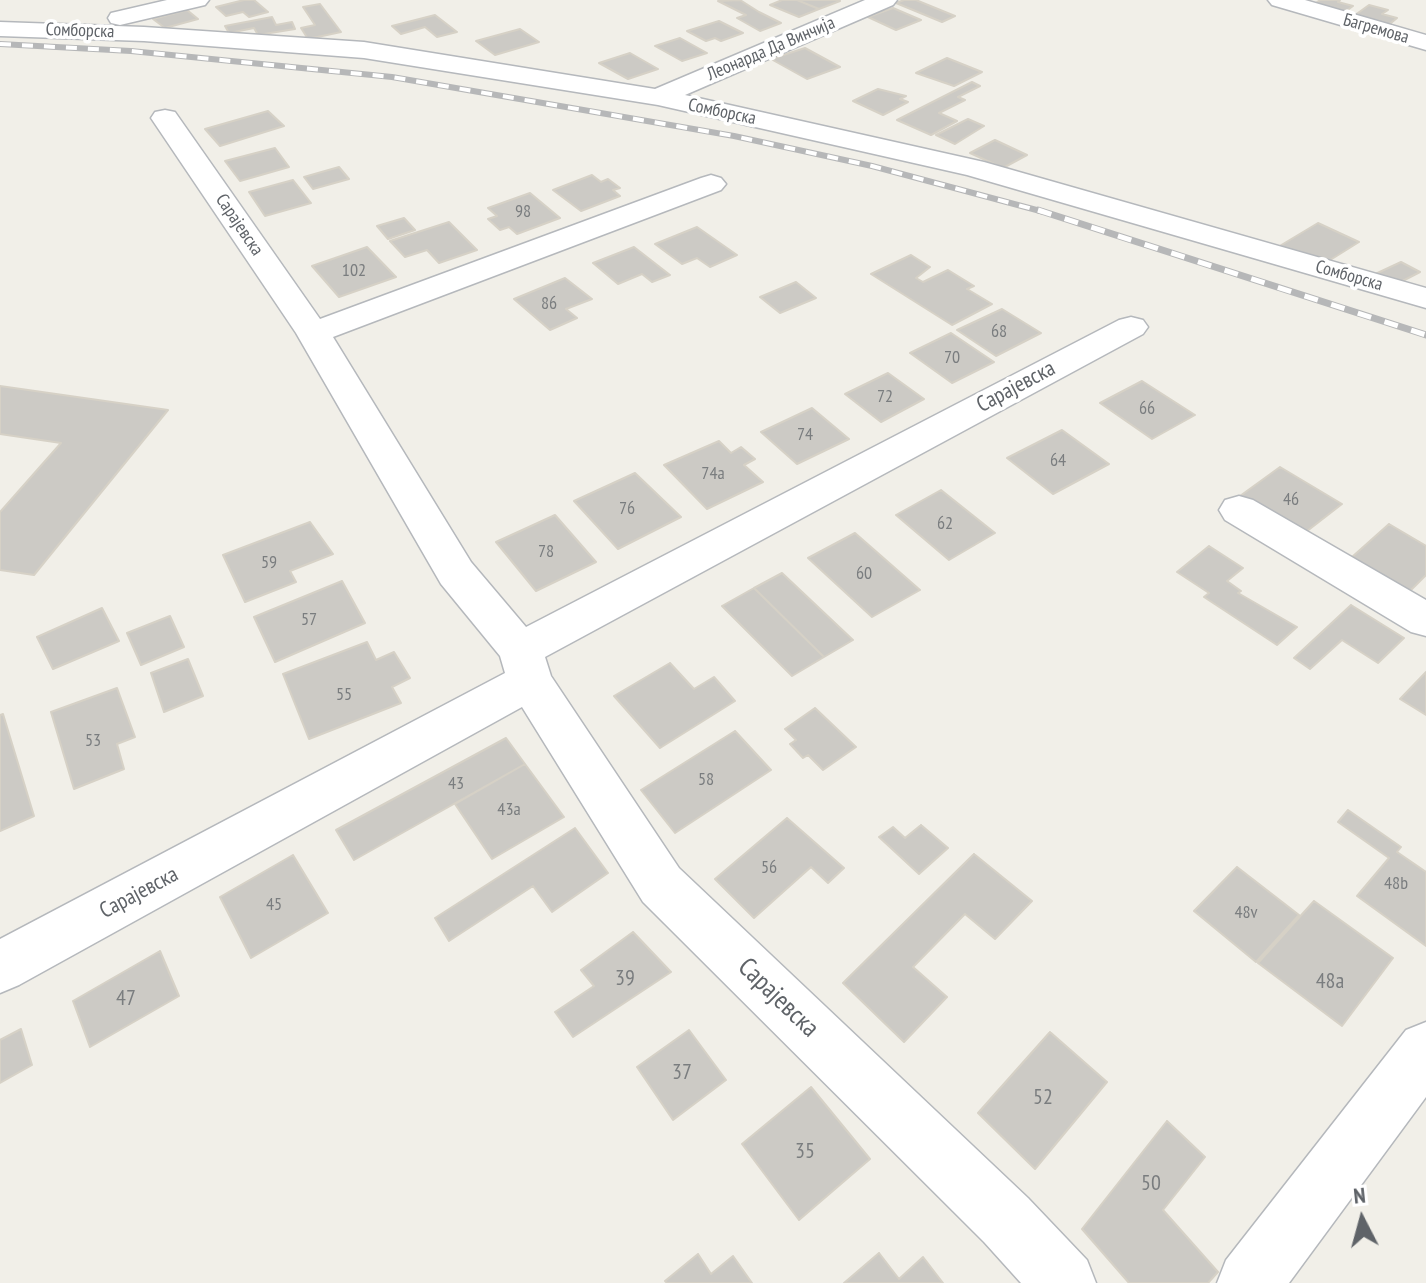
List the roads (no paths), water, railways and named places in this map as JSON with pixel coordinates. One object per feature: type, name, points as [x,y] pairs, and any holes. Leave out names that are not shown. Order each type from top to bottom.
[{"type":"street","points":[[102,18],[197,0]]},
{"type":"street","name":"Леонарда Да Винчија","points":[[658,97],[885,0]]},
{"type":"street","name":"Багремова","points":[[1280,0],[1426,43]]},
{"type":"street","name":"Сомборска","points":[[0,29],[102,18],[364,50],[658,97],[974,168],[1426,298]]},
{"type":"street","name":"Сарајевска","points":[[165,118],[313,333],[456,573],[525,666],[661,885],[1006,1220],[1064,1283]]},
{"type":"street","points":[[313,333],[711,184]]},
{"type":"street","name":"Сарајевска","points":[[0,967],[525,666],[1131,327]]},
{"type":"street","points":[[1239,510],[1426,620]]},
{"type":"street","points":[[1249,1283],[1426,1050]]},
{"type":"railway","points":[[0,44],[131,51],[392,77],[734,136],[872,166],[1044,212]]},
{"type":"railway","points":[[1038,210],[1426,335]]}]
